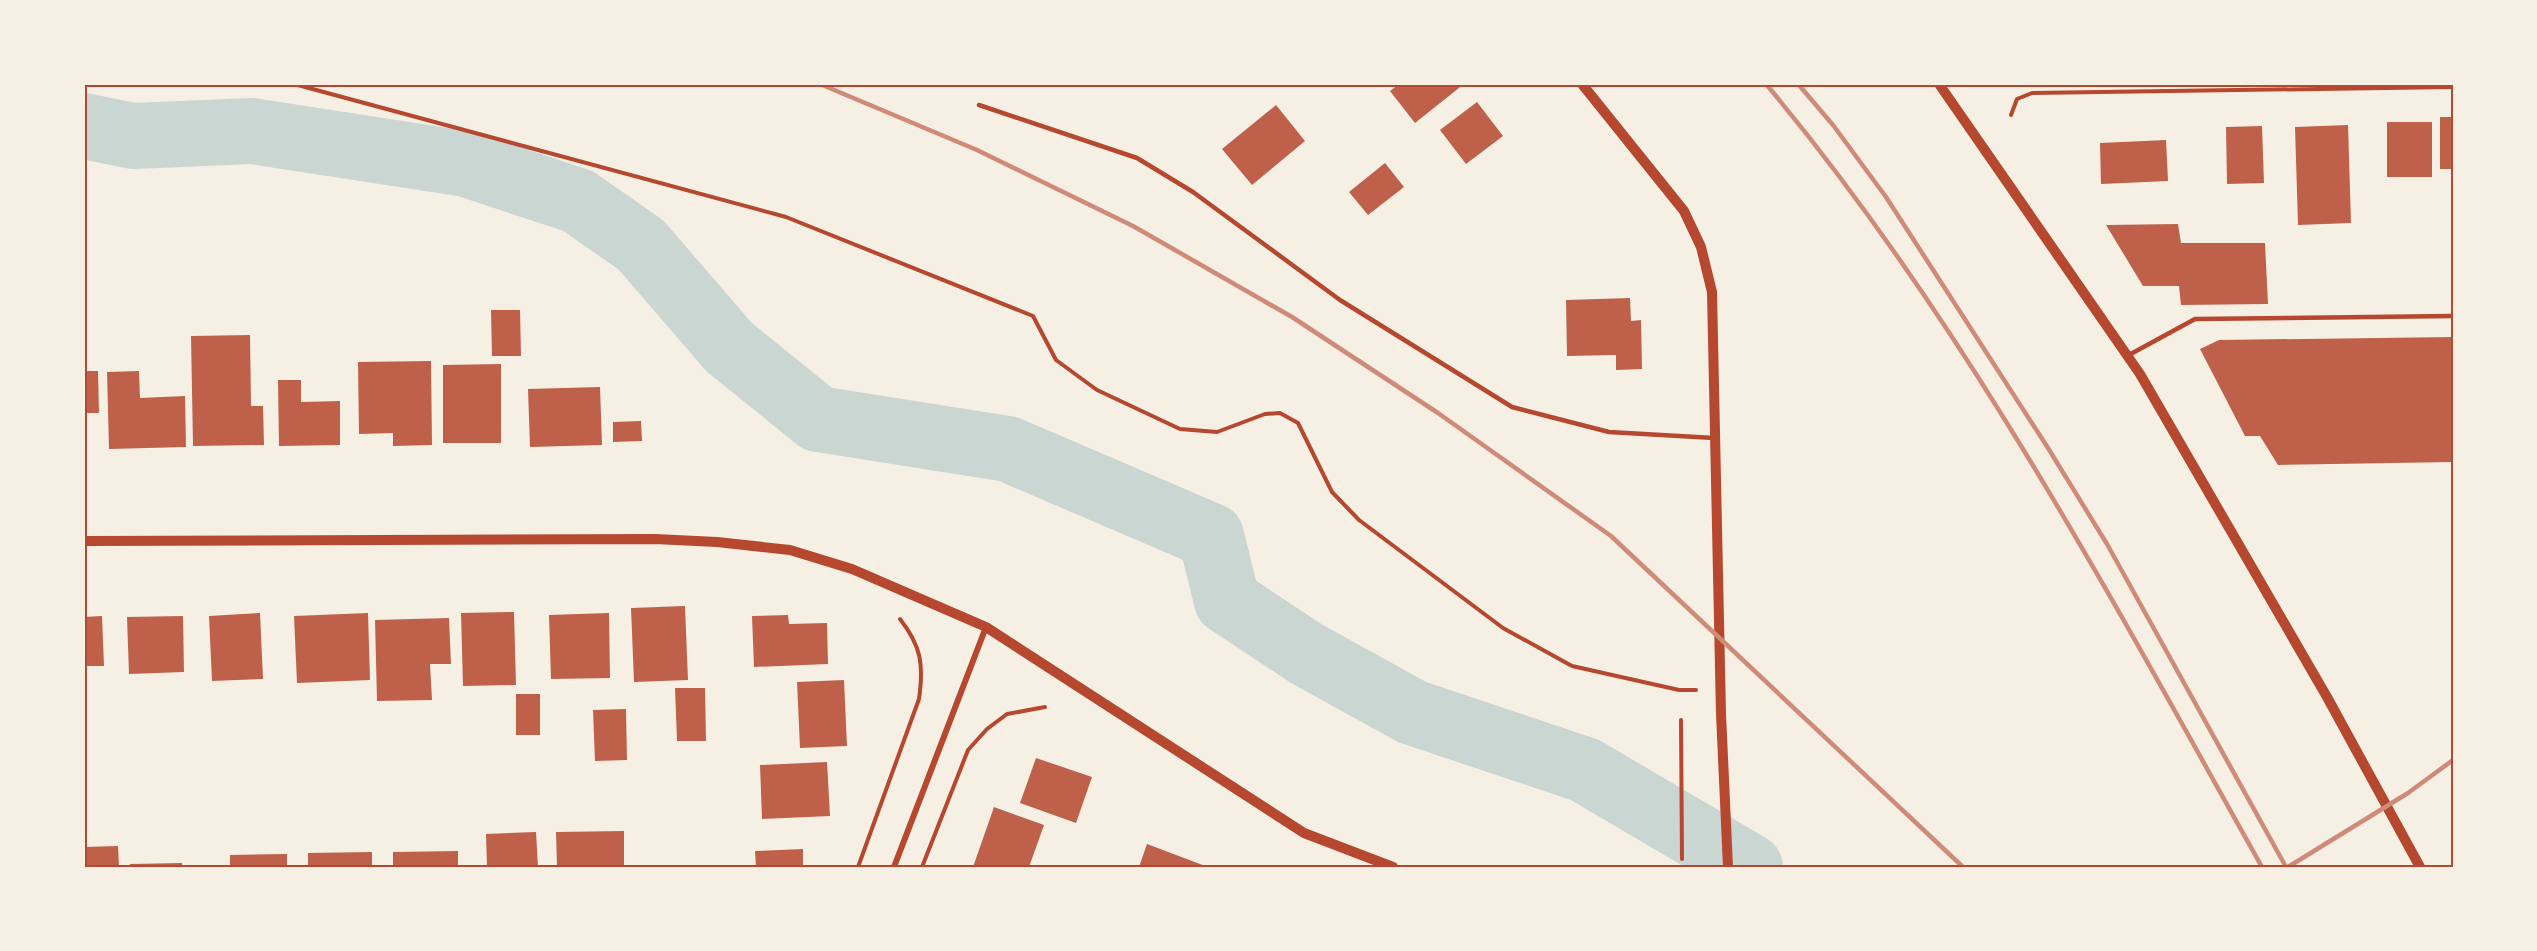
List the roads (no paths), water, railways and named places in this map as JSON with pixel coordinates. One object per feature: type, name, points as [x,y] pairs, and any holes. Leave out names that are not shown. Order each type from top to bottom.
[{"type":"street","points":[[1582,84],[1684,211],[1701,247],[1712,292],[1721,714],[1728,867]]},
{"type":"street","points":[[1939,84],[2127,356],[2326,697],[2420,867]]},
{"type":"street","points":[[84,542],[655,539],[717,542],[790,550],[852,569],[986,627],[1304,833],[1393,867]]},
{"type":"street","points":[[894,867],[986,627]]},
{"type":"lane","points":[[979,105],[1137,158],[1193,192],[1340,300],[1512,407],[1609,432],[1716,438]]},
{"type":"lane","points":[[2127,356],[2195,319],[2453,316]]},
{"type":"waterway","points":[[84,126],[133,136],[252,131],[466,164],[578,201],[641,245],[729,347],[818,419],[1008,449],[1211,536],[1227,601],[1307,654],[1412,712],[1585,770],[1750,867]]},
{"type":"railway","points":[[820,84],[977,150],[1133,226],[1292,317],[1438,413],[1611,536],[1963,867]]},
{"type":"railway","points":[[1766,84],[1838,175],[1906,269],[1971,365],[2091,564],[2262,867]]},
{"type":"railway","points":[[1798,84],[1833,125],[1886,197],[2048,448],[2107,544],[2286,867]]},
{"type":"railway","points":[[2288,867],[2408,793],[2453,760]]}]
